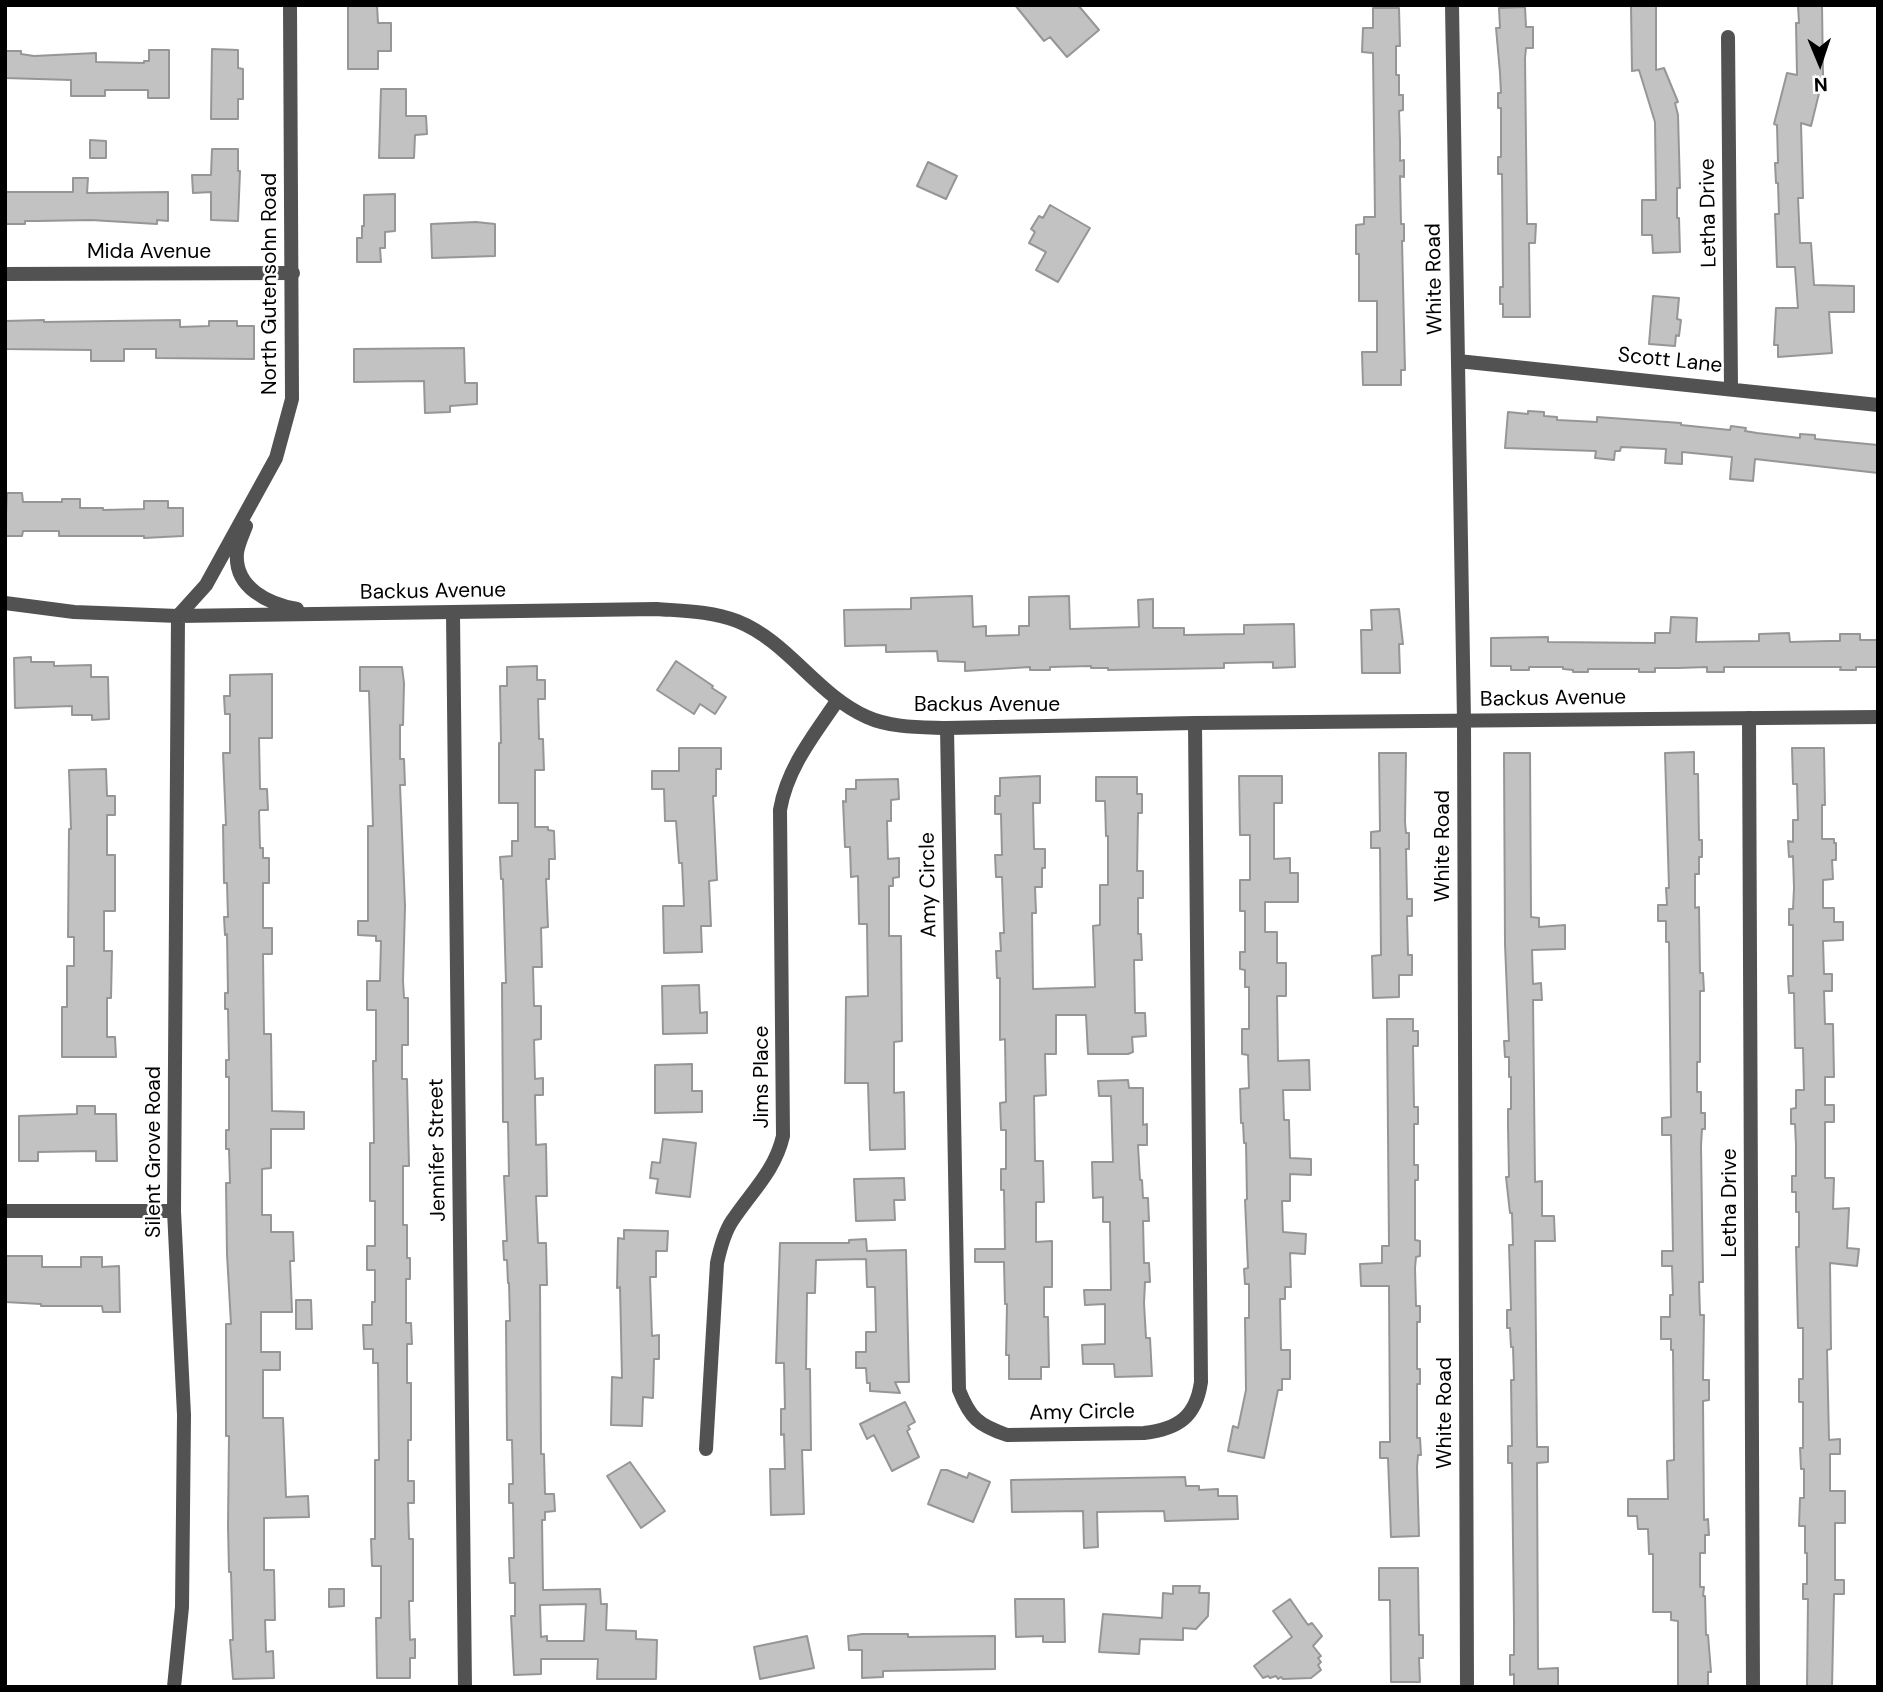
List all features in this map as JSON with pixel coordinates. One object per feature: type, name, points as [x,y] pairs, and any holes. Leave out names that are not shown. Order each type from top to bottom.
[{"type":"street","name":"North Gutensohn Road","points":[[178,616],[206,585],[276,458],[292,400],[290,5]]},
{"type":"street","name":"White Road","points":[[1452,5],[1464,721],[1467,1687]]},
{"type":"street","name":"Letha Drive","points":[[1728,37],[1731,388]]},
{"type":"street","name":"Mida Avenue","points":[[5,274],[293,273]]},
{"type":"street","name":"Scott Lane","points":[[1458,361],[1878,405]]},
{"type":"street","points":[[253,501],[237,554],[246,584],[259,596],[279,606],[332,614]]},
{"type":"street","name":"Backus Avenue","points":[[5,603],[74,612],[178,616],[657,609],[702,612],[738,621],[770,641],[837,701],[869,718],[907,726],[947,729],[1195,723],[1878,717]]},
{"type":"street","name":"Jennifer Street","points":[[453,614],[465,1687]]},
{"type":"street","name":"Silent Grove Road","points":[[174,1687],[182,1607],[184,1415],[174,1211],[178,616]]},
{"type":"street","name":"Jims Place","points":[[706,1449],[717,1263],[721,1244],[731,1223],[775,1162],[783,1136],[780,810],[783,790],[803,750],[837,701]]},
{"type":"street","name":"Letha Drive","points":[[1749,718],[1753,1687]]},
{"type":"street","name":"Amy Circle","points":[[947,729],[958,1390],[969,1415],[988,1429],[1007,1435],[1144,1433],[1163,1431],[1177,1425],[1199,1400],[1201,1382],[1195,723]]},
{"type":"street","points":[[5,1211],[174,1211]]},
{"type":"building","points":[[348,5],[377,5],[378,23],[391,23],[391,51],[378,51],[378,69],[348,69]]},
{"type":"building","points":[[1015,5],[1078,5],[1099,30],[1067,57],[1050,37],[1044,41]]},
{"type":"building","points":[[1798,5],[1822,5],[1823,77],[1811,126],[1801,123],[1803,198],[1798,198],[1800,243],[1811,243],[1814,285],[1854,286],[1854,312],[1829,312],[1832,353],[1778,357],[1778,345],[1774,345],[1776,308],[1798,308],[1795,267],[1777,267],[1775,214],[1779,214],[1775,163],[1778,163],[1777,125],[1774,124],[1787,73],[1797,75]]},
{"type":"building","points":[[1631,6],[1656,6],[1656,70],[1664,68],[1678,102],[1675,103],[1678,115],[1680,188],[1677,188],[1677,218],[1680,252],[1653,253],[1652,235],[1642,235],[1642,200],[1656,200],[1655,122],[1639,70],[1632,71]]},
{"type":"building","points":[[1525,7],[1526,27],[1533,27],[1533,48],[1526,48],[1525,58],[1527,224],[1536,224],[1535,243],[1529,243],[1530,317],[1503,317],[1503,304],[1500,304],[1500,287],[1503,287],[1502,174],[1498,174],[1498,157],[1501,157],[1501,108],[1498,108],[1498,93],[1501,93],[1496,28],[1500,28],[1499,8]]},
{"type":"building","points":[[1373,8],[1399,8],[1400,46],[1396,46],[1396,75],[1399,75],[1399,95],[1403,95],[1403,110],[1399,111],[1400,161],[1404,160],[1404,177],[1400,176],[1401,224],[1404,224],[1402,241],[1405,370],[1401,370],[1401,385],[1363,385],[1362,352],[1377,352],[1377,301],[1359,301],[1359,254],[1356,254],[1356,225],[1364,224],[1364,217],[1375,217],[1373,53],[1362,52],[1363,28],[1373,28]]},
{"type":"building","points":[[212,49],[238,50],[238,68],[243,69],[243,99],[238,99],[238,119],[211,119]]},
{"type":"building","points":[[149,50],[169,50],[169,98],[148,98],[148,90],[105,90],[105,96],[71,96],[71,80],[5,78],[6,51],[21,51],[21,54],[34,56],[96,53],[96,62],[144,63],[149,61]]},
{"type":"building","points":[[381,89],[406,89],[406,116],[426,116],[427,134],[415,135],[414,158],[379,158]]},
{"type":"building","points":[[90,140],[106,141],[106,158],[90,158]]},
{"type":"building","points":[[212,149],[238,149],[238,221],[211,220],[211,192],[193,193],[192,175],[211,175]]},
{"type":"building","points":[[928,162],[957,176],[946,199],[917,186]]},
{"type":"building","points":[[73,178],[88,178],[87,193],[168,192],[168,221],[157,220],[157,224],[91,220],[5,224],[5,192],[73,192]]},
{"type":"building","points":[[395,194],[395,231],[385,232],[385,248],[380,248],[381,262],[357,262],[357,238],[362,238],[364,226],[364,195]]},
{"type":"building","points":[[1050,205],[1090,228],[1058,282],[1036,270],[1046,252],[1029,243],[1035,232],[1031,229],[1039,216],[1043,218]]},
{"type":"building","points":[[431,224],[495,224],[495,256],[432,258]]},
{"type":"building","points":[[1653,296],[1679,298],[1677,319],[1681,320],[1675,346],[1649,344]]},
{"type":"building","points":[[180,320],[180,327],[209,326],[209,321],[237,321],[237,326],[254,326],[254,359],[156,358],[156,349],[124,349],[124,361],[91,361],[91,350],[5,349],[5,321]]},
{"type":"building","points":[[464,348],[465,383],[477,383],[477,404],[450,406],[450,412],[425,413],[424,381],[354,382],[354,349]]},
{"type":"building","points":[[1528,411],[1544,412],[1544,416],[1557,417],[1557,420],[1597,422],[1597,417],[1681,423],[1730,430],[1731,426],[1757,433],[1800,438],[1800,434],[1815,435],[1815,439],[1878,445],[1878,473],[1755,459],[1753,481],[1730,479],[1732,457],[1682,452],[1682,464],[1665,463],[1666,449],[1621,447],[1620,451],[1615,451],[1614,460],[1595,458],[1596,451],[1505,448],[1508,412],[1528,414]]},
{"type":"building","points":[[7,493],[22,493],[23,502],[80,499],[80,508],[103,510],[144,509],[144,501],[168,501],[168,508],[183,508],[183,536],[59,536],[59,531],[23,531],[22,536],[5,536]]},
{"type":"building","points":[[972,596],[973,627],[986,626],[986,636],[1019,635],[1019,626],[1029,626],[1029,597],[1069,596],[1070,629],[1139,627],[1138,600],[1153,599],[1153,628],[1184,628],[1184,635],[1244,634],[1244,625],[1294,624],[1295,667],[1273,668],[1273,662],[1224,663],[1224,668],[1108,670],[1091,666],[1050,667],[1050,670],[1030,670],[1030,667],[965,671],[965,662],[938,661],[937,651],[886,652],[886,645],[845,646],[844,610],[911,609],[911,598]]},
{"type":"building","points":[[1399,609],[1403,644],[1399,644],[1400,673],[1362,673],[1361,630],[1372,630],[1371,610]]},
{"type":"building","points":[[1671,617],[1697,618],[1696,642],[1759,641],[1759,634],[1789,633],[1790,642],[1840,641],[1840,634],[1860,634],[1860,640],[1878,640],[1878,667],[1840,670],[1841,667],[1724,667],[1724,672],[1707,672],[1707,667],[1655,668],[1655,672],[1639,672],[1639,669],[1588,669],[1588,672],[1573,672],[1563,667],[1511,670],[1511,666],[1491,666],[1491,638],[1548,637],[1548,642],[1655,643],[1655,633],[1670,633]]},
{"type":"building","points":[[31,657],[31,662],[54,662],[54,666],[91,665],[91,677],[108,677],[109,719],[92,720],[92,715],[72,715],[72,706],[15,708],[14,658]]},
{"type":"building","points":[[676,661],[726,697],[715,714],[700,704],[694,714],[657,690]]},
{"type":"building","points":[[537,666],[537,680],[545,680],[545,699],[538,699],[539,739],[543,739],[544,770],[535,770],[535,827],[548,827],[548,830],[554,831],[555,859],[549,859],[549,879],[546,879],[548,927],[541,928],[542,967],[533,967],[534,1006],[541,1006],[541,1039],[534,1040],[535,1079],[543,1078],[543,1095],[535,1095],[536,1145],[546,1144],[547,1196],[536,1196],[538,1243],[546,1243],[547,1285],[540,1285],[541,1454],[544,1454],[545,1494],[554,1494],[555,1511],[545,1512],[545,1520],[542,1520],[543,1590],[600,1589],[601,1604],[607,1604],[606,1630],[636,1631],[636,1639],[657,1640],[656,1679],[597,1679],[598,1659],[541,1659],[541,1674],[514,1675],[511,1616],[515,1616],[515,1583],[510,1583],[509,1558],[514,1558],[513,1503],[509,1503],[509,1484],[513,1484],[512,1440],[507,1440],[506,1321],[510,1321],[507,1260],[504,1260],[503,1241],[507,1241],[504,1176],[509,1176],[508,1122],[503,1122],[502,983],[506,983],[500,857],[512,856],[512,841],[518,841],[518,803],[499,803],[500,686],[507,686],[507,667]],"holes":[[[586,1604],[584,1641],[547,1641],[547,1636],[541,1637],[540,1605]]]},
{"type":"building","points":[[360,667],[402,667],[404,683],[400,759],[404,759],[405,785],[400,785],[405,906],[403,981],[404,998],[408,998],[408,1045],[402,1045],[402,1079],[407,1079],[409,1166],[403,1166],[403,1225],[407,1225],[407,1258],[410,1258],[410,1279],[406,1279],[406,1323],[411,1323],[412,1344],[407,1344],[407,1383],[411,1383],[408,1481],[414,1481],[414,1503],[408,1503],[409,1539],[413,1539],[413,1601],[409,1601],[410,1640],[415,1639],[415,1658],[410,1658],[410,1678],[377,1678],[376,1618],[381,1618],[381,1566],[372,1566],[371,1539],[375,1539],[375,1460],[379,1460],[378,1363],[373,1363],[373,1349],[364,1349],[363,1325],[372,1325],[372,1302],[375,1302],[375,1270],[367,1270],[367,1246],[375,1246],[375,1201],[370,1201],[370,1143],[374,1143],[373,1061],[376,1061],[376,1010],[367,1010],[367,981],[380,981],[381,941],[376,941],[376,936],[358,935],[358,921],[368,921],[368,826],[373,826],[369,691],[360,691]]},
{"type":"building","points":[[272,674],[272,738],[259,738],[260,789],[267,789],[268,810],[259,812],[260,848],[263,848],[263,858],[269,858],[269,883],[263,883],[263,928],[272,928],[272,954],[263,954],[264,1034],[271,1034],[272,1111],[304,1112],[304,1129],[271,1129],[271,1168],[262,1169],[262,1215],[271,1215],[271,1232],[293,1232],[294,1261],[290,1261],[292,1312],[261,1312],[261,1352],[280,1352],[280,1370],[263,1370],[263,1418],[283,1418],[286,1497],[308,1496],[309,1517],[264,1518],[264,1570],[274,1570],[275,1620],[265,1620],[266,1652],[273,1651],[274,1678],[233,1679],[228,1526],[229,1436],[226,1436],[226,1324],[231,1324],[227,1254],[226,1183],[230,1183],[229,1149],[226,1149],[226,1130],[229,1130],[229,1077],[226,1077],[226,1060],[229,1060],[228,1009],[225,1009],[225,993],[228,993],[227,934],[225,935],[224,917],[228,917],[227,883],[224,883],[223,825],[226,825],[223,753],[230,753],[230,714],[225,714],[224,696],[230,696],[230,675]]},
{"type":"building","points":[[679,748],[721,748],[721,769],[716,769],[716,796],[713,796],[717,880],[709,881],[711,926],[701,926],[702,952],[664,953],[663,906],[684,906],[682,863],[679,863],[676,821],[665,821],[664,789],[652,789],[652,771],[679,771]]},
{"type":"building","points":[[1792,748],[1824,748],[1825,805],[1822,805],[1822,839],[1834,839],[1836,860],[1832,860],[1833,879],[1823,880],[1823,908],[1834,908],[1834,922],[1843,922],[1843,940],[1823,941],[1824,974],[1832,974],[1832,991],[1824,991],[1825,1024],[1833,1024],[1834,1077],[1825,1077],[1825,1105],[1834,1105],[1834,1122],[1825,1122],[1825,1178],[1834,1178],[1833,1209],[1849,1208],[1847,1248],[1859,1249],[1857,1266],[1830,1263],[1831,1349],[1827,1350],[1829,1440],[1840,1439],[1840,1454],[1830,1454],[1830,1491],[1845,1491],[1845,1523],[1835,1523],[1835,1580],[1844,1580],[1844,1594],[1834,1594],[1832,1687],[1807,1687],[1808,1599],[1803,1599],[1803,1584],[1807,1584],[1807,1553],[1805,1526],[1799,1526],[1800,1498],[1804,1498],[1804,1469],[1801,1469],[1800,1448],[1803,1448],[1803,1402],[1799,1402],[1799,1379],[1803,1379],[1803,1328],[1798,1328],[1796,1247],[1799,1247],[1799,1212],[1796,1212],[1796,1192],[1792,1192],[1792,1176],[1796,1176],[1796,1145],[1791,1109],[1796,1108],[1796,1090],[1804,1090],[1803,1048],[1795,1048],[1794,993],[1789,993],[1788,976],[1793,976],[1793,925],[1789,925],[1789,909],[1793,909],[1794,888],[1793,856],[1789,857],[1788,841],[1793,842],[1793,820],[1798,820]]},
{"type":"building","points":[[1694,752],[1694,774],[1698,774],[1699,840],[1702,840],[1699,874],[1695,874],[1695,908],[1699,907],[1700,973],[1703,973],[1704,991],[1700,991],[1700,1062],[1697,1062],[1697,1092],[1701,1092],[1701,1113],[1705,1113],[1701,1146],[1703,1282],[1699,1282],[1700,1315],[1704,1315],[1703,1380],[1709,1380],[1709,1400],[1703,1401],[1704,1520],[1708,1519],[1709,1535],[1705,1535],[1705,1553],[1700,1553],[1700,1587],[1704,1587],[1711,1672],[1708,1672],[1708,1687],[1678,1687],[1678,1621],[1671,1620],[1671,1612],[1653,1612],[1653,1554],[1649,1554],[1648,1529],[1638,1529],[1637,1516],[1628,1516],[1628,1499],[1668,1499],[1667,1461],[1674,1460],[1673,1350],[1671,1339],[1661,1339],[1661,1317],[1670,1317],[1670,1295],[1673,1295],[1672,1266],[1662,1266],[1662,1251],[1673,1251],[1671,1135],[1662,1135],[1662,1118],[1671,1117],[1669,942],[1666,942],[1666,921],[1658,921],[1658,905],[1667,905],[1666,888],[1669,888],[1665,753]]},
{"type":"building","points":[[1379,753],[1406,753],[1405,822],[1406,833],[1409,833],[1409,849],[1406,849],[1407,899],[1412,899],[1412,916],[1407,916],[1408,955],[1412,955],[1412,975],[1399,975],[1399,997],[1373,998],[1372,956],[1381,955],[1380,848],[1371,848],[1371,832],[1380,831]]},
{"type":"building","points":[[1504,753],[1530,753],[1531,917],[1539,918],[1539,927],[1565,925],[1565,949],[1532,950],[1533,984],[1541,983],[1542,1000],[1533,1000],[1535,1182],[1542,1181],[1542,1216],[1554,1216],[1555,1241],[1535,1241],[1537,1447],[1548,1447],[1548,1462],[1537,1463],[1538,1669],[1558,1668],[1558,1687],[1514,1687],[1514,1674],[1510,1675],[1510,1655],[1514,1655],[1514,1622],[1512,1463],[1508,1463],[1508,1446],[1512,1446],[1511,1380],[1514,1380],[1513,1347],[1510,1328],[1507,1328],[1507,1310],[1511,1310],[1509,1245],[1513,1245],[1512,1213],[1506,1177],[1509,1177],[1508,1109],[1511,1109],[1511,1077],[1504,1041],[1509,1041],[1505,944]]},
{"type":"building","points":[[106,769],[107,796],[115,796],[115,815],[107,815],[107,855],[115,855],[115,911],[104,911],[104,951],[112,951],[111,998],[107,998],[107,1037],[115,1037],[116,1057],[62,1057],[62,1007],[67,1007],[67,966],[74,966],[74,937],[68,937],[71,829],[69,770]]},
{"type":"building","points":[[1040,776],[1040,803],[1033,803],[1034,849],[1045,849],[1045,868],[1042,868],[1042,887],[1035,887],[1036,913],[1032,913],[1033,989],[1095,987],[1093,926],[1100,925],[1100,885],[1108,885],[1105,801],[1096,801],[1096,777],[1137,777],[1137,794],[1142,794],[1142,813],[1138,813],[1137,871],[1143,871],[1143,898],[1138,898],[1138,934],[1141,934],[1142,960],[1134,960],[1135,1013],[1145,1013],[1146,1036],[1132,1037],[1133,1052],[1128,1054],[1088,1054],[1086,1015],[1056,1015],[1056,1054],[1045,1054],[1046,1095],[1034,1096],[1035,1161],[1043,1161],[1044,1202],[1036,1202],[1036,1242],[1052,1241],[1052,1287],[1044,1287],[1044,1317],[1048,1317],[1049,1367],[1041,1367],[1041,1379],[1009,1379],[1004,1262],[975,1262],[975,1249],[1005,1249],[1001,1169],[1006,1169],[1006,1130],[1001,1130],[1000,1103],[1006,1102],[1005,1039],[1000,1040],[1000,978],[997,978],[996,951],[1001,951],[1000,933],[1004,933],[1002,877],[996,877],[995,855],[1002,855],[1001,814],[995,814],[995,796],[1000,796],[1000,778]]},
{"type":"building","points":[[1239,776],[1282,776],[1282,803],[1274,803],[1274,859],[1290,858],[1290,873],[1298,873],[1298,902],[1265,902],[1265,932],[1277,932],[1277,963],[1286,963],[1286,996],[1277,996],[1278,1061],[1309,1060],[1310,1090],[1283,1090],[1284,1120],[1289,1120],[1290,1158],[1311,1159],[1311,1175],[1290,1174],[1290,1201],[1282,1201],[1283,1232],[1306,1234],[1305,1254],[1290,1253],[1291,1287],[1285,1287],[1285,1299],[1280,1299],[1281,1350],[1290,1350],[1290,1379],[1282,1379],[1282,1390],[1278,1390],[1264,1458],[1228,1451],[1233,1426],[1238,1428],[1246,1390],[1245,1318],[1249,1318],[1249,1284],[1245,1284],[1244,1269],[1248,1268],[1246,1143],[1241,1123],[1240,1089],[1249,1088],[1248,1055],[1242,1054],[1242,1029],[1249,1029],[1249,987],[1245,987],[1245,970],[1240,969],[1240,952],[1245,952],[1245,911],[1240,911],[1240,880],[1250,880],[1250,835],[1240,835]]},
{"type":"building","points":[[898,779],[899,799],[891,800],[891,821],[887,821],[888,859],[899,858],[899,877],[893,878],[893,886],[889,886],[889,936],[901,936],[902,1041],[894,1042],[894,1093],[904,1092],[905,1149],[870,1150],[868,1083],[845,1083],[846,997],[868,996],[867,924],[859,924],[858,876],[851,877],[850,847],[845,847],[843,801],[846,802],[846,789],[856,789],[856,780]]},
{"type":"building","points":[[699,985],[700,1013],[707,1012],[707,1033],[663,1034],[662,986]]},
{"type":"building","points":[[1387,1019],[1413,1019],[1413,1031],[1418,1031],[1418,1046],[1413,1046],[1414,1107],[1418,1107],[1418,1124],[1414,1124],[1414,1165],[1418,1165],[1418,1180],[1415,1180],[1415,1240],[1420,1241],[1420,1256],[1416,1257],[1415,1268],[1416,1306],[1420,1306],[1420,1322],[1417,1322],[1417,1369],[1420,1369],[1420,1384],[1417,1384],[1417,1438],[1420,1438],[1421,1455],[1418,1455],[1417,1467],[1419,1536],[1391,1537],[1388,1458],[1380,1458],[1380,1442],[1390,1442],[1389,1286],[1361,1286],[1360,1264],[1382,1263],[1382,1246],[1389,1246]]},
{"type":"building","points":[[692,1064],[692,1091],[702,1091],[702,1112],[655,1113],[655,1065]]},
{"type":"building","points":[[1128,1080],[1129,1088],[1143,1088],[1143,1125],[1147,1124],[1147,1145],[1138,1145],[1143,1198],[1148,1198],[1149,1221],[1143,1221],[1144,1263],[1149,1263],[1150,1282],[1145,1282],[1144,1303],[1146,1338],[1150,1338],[1152,1376],[1115,1377],[1114,1364],[1083,1364],[1082,1345],[1105,1344],[1105,1304],[1085,1305],[1084,1290],[1111,1290],[1110,1222],[1103,1222],[1103,1197],[1093,1198],[1092,1162],[1113,1162],[1111,1096],[1099,1096],[1098,1081]]},
{"type":"building","points":[[77,1106],[95,1106],[95,1114],[116,1114],[117,1161],[96,1161],[96,1151],[38,1152],[38,1161],[19,1161],[19,1116],[77,1114]]},
{"type":"building","points":[[663,1139],[696,1143],[690,1197],[656,1193],[658,1179],[650,1178],[652,1162],[660,1163]]},
{"type":"building","points":[[904,1178],[905,1200],[894,1200],[895,1220],[856,1221],[854,1179]]},
{"type":"building","points":[[624,1230],[668,1231],[667,1251],[656,1251],[656,1277],[650,1277],[652,1336],[659,1335],[659,1359],[654,1359],[653,1398],[643,1397],[642,1426],[611,1425],[612,1377],[622,1378],[620,1287],[617,1288],[618,1238],[624,1239]]},
{"type":"building","points":[[866,1239],[867,1251],[906,1250],[909,1382],[895,1382],[900,1393],[870,1391],[866,1368],[856,1368],[856,1352],[866,1352],[866,1332],[876,1332],[875,1287],[867,1287],[866,1259],[816,1260],[815,1293],[807,1293],[806,1369],[810,1369],[811,1450],[802,1450],[804,1514],[771,1515],[770,1469],[785,1469],[784,1434],[781,1435],[781,1409],[785,1409],[784,1363],[776,1363],[780,1243],[849,1243],[849,1240]]},
{"type":"building","points":[[5,1256],[42,1256],[42,1267],[81,1267],[81,1257],[102,1257],[102,1267],[119,1266],[120,1312],[103,1312],[102,1306],[41,1306],[5,1302]]},
{"type":"building","points":[[296,1300],[311,1300],[312,1329],[296,1329]]},
{"type":"building","points":[[905,1402],[915,1422],[908,1426],[910,1429],[907,1431],[919,1457],[892,1471],[874,1435],[867,1439],[860,1424]]},
{"type":"building","points":[[630,1462],[665,1511],[641,1528],[607,1476]]},
{"type":"building","points":[[941,1470],[967,1478],[969,1473],[990,1482],[973,1522],[928,1504]]},
{"type":"building","points":[[1185,1477],[1186,1486],[1199,1486],[1199,1490],[1218,1489],[1218,1496],[1237,1496],[1238,1519],[1165,1521],[1164,1511],[1097,1512],[1098,1547],[1084,1548],[1083,1511],[1012,1512],[1011,1480]]},
{"type":"building","points":[[1379,1568],[1418,1568],[1419,1635],[1423,1635],[1423,1658],[1419,1658],[1420,1682],[1391,1682],[1390,1600],[1379,1600]]},
{"type":"building","points":[[1173,1586],[1200,1586],[1199,1593],[1209,1593],[1208,1616],[1196,1629],[1183,1628],[1183,1640],[1140,1639],[1139,1654],[1099,1652],[1103,1614],[1162,1618],[1163,1593],[1173,1594]]},
{"type":"building","points":[[329,1589],[344,1589],[344,1606],[329,1607]]},
{"type":"building","points":[[1015,1599],[1064,1599],[1065,1642],[1043,1642],[1043,1636],[1016,1637]]},
{"type":"building","points":[[1290,1599],[1308,1625],[1312,1623],[1322,1636],[1313,1646],[1321,1656],[1318,1658],[1321,1662],[1318,1665],[1321,1670],[1311,1678],[1263,1678],[1254,1666],[1292,1637],[1273,1611]]},
{"type":"building","points":[[908,1634],[908,1637],[995,1636],[995,1669],[883,1671],[883,1677],[862,1678],[862,1650],[849,1650],[848,1636]]},
{"type":"building","points":[[807,1636],[814,1668],[760,1679],[754,1647]]}]
